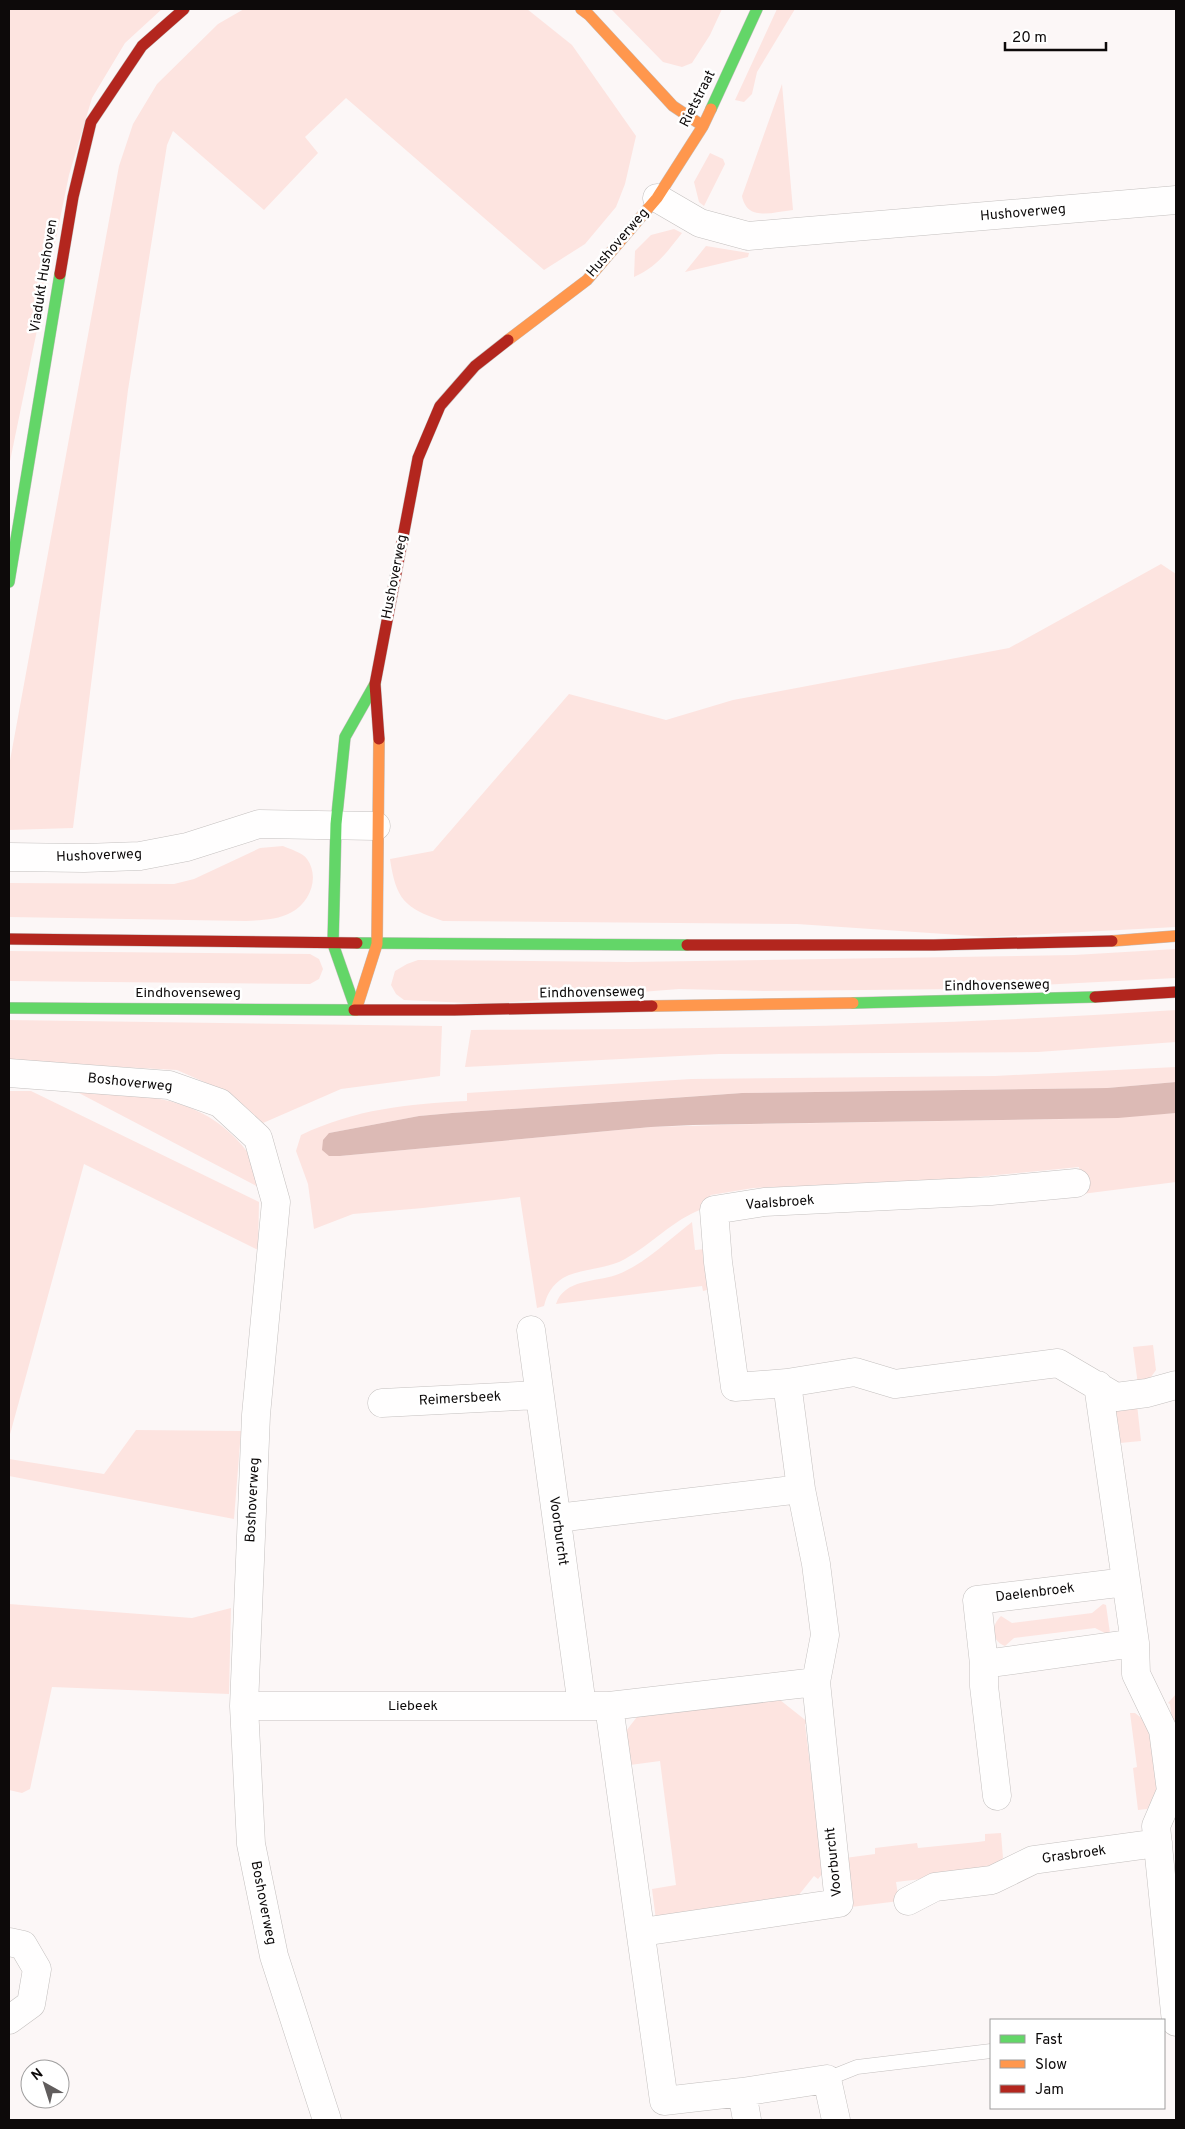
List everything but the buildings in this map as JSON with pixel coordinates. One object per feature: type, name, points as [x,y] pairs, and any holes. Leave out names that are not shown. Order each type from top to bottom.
[{"type":"main road","name":"Viadukt Hushoven","points":[[9,582],[73,197],[91,122],[142,46],[184,9]]},
{"type":"main road","points":[[581,9],[590,15],[673,106],[703,126]]},
{"type":"main road","name":"Rietstraat","points":[[657,198],[703,126],[718,98],[757,9]]},
{"type":"main road","name":"Hushoverweg","points":[[356,1010],[376,944],[376,826],[379,743],[375,684],[418,458],[440,406],[475,366],[587,280],[657,198]]},
{"type":"main road","name":"Hushoverweg","points":[[356,1010],[333,944],[336,824],[345,737],[375,684]]},
{"type":"main road","points":[[9,939],[333,944],[934,946],[1085,943],[1176,936]]},
{"type":"main road","name":"Eindhovenseweg","points":[[9,1008],[474,1010],[1052,1000],[1176,992]]},
{"type":"street","name":"Hushoverweg","points":[[657,198],[700,223],[748,236],[1176,200]]},
{"type":"street","name":"Hushoverweg","points":[[9,857],[84,858],[140,856],[186,848],[259,824],[376,826]]},
{"type":"street","name":"Boshoverweg","points":[[9,1072],[169,1085],[220,1104],[258,1138],[276,1202],[256,1415],[244,1706],[251,1844],[274,1956],[327,2120]]},
{"type":"street","name":"Vaalsbroek","points":[[1076,1184],[981,1191],[764,1202],[714,1210],[718,1262],[735,1386],[787,1383],[855,1372],[895,1384],[1058,1363],[1116,1397],[1147,1393],[1176,1385]]},
{"type":"street","name":"Voorburcht","points":[[531,1330],[582,1706]]},
{"type":"street","points":[[557,1518],[801,1488],[787,1383]]},
{"type":"street","points":[[1098,1385],[1135,1643],[1136,1674],[1163,1730],[1171,1791],[1156,1826],[1164,1858],[1176,2022]]},
{"type":"street","name":"Reimersbeek","points":[[382,1403],[539,1395]]},
{"type":"street","name":"Voorburcht","points":[[642,1932],[839,1903],[816,1682],[825,1635],[816,1564],[801,1488]]},
{"type":"street","name":"Daelenbroek","points":[[997,1796],[984,1686],[984,1664],[977,1600],[1126,1582]]},
{"type":"street","points":[[984,1664],[1135,1643]]},
{"type":"street","points":[[582,1706],[609,1706],[816,1682]]},
{"type":"street","name":"Liebeek","points":[[244,1706],[582,1706]]},
{"type":"street","points":[[609,1706],[642,1932],[664,2101],[828,2079],[836,2120]]},
{"type":"street","name":"Grasbroek","points":[[908,1901],[935,1887],[992,1880],[1033,1860],[1164,1858]]},
{"type":"street","points":[[9,1942],[23,1945],[37,1969],[31,2004],[9,2020]]},
{"type":"street","points":[[742,2092],[746,2120]]},
{"type":"lane","points":[[828,2079],[857,2067],[990,2051]]},
{"type":"shaded area","points":[[9,9],[162,9],[125,43],[92,98],[69,175],[9,466]]},
{"type":"shaded area","points":[[244,9],[527,9],[572,45],[636,136],[625,184],[616,207],[585,244],[544,270],[346,98],[305,137],[318,153],[264,210],[173,131],[167,145],[128,390],[73,828],[9,830],[9,766],[119,166],[133,124],[157,84],[218,24]]},
{"type":"shaded area","points":[[611,9],[722,9],[710,35],[692,63],[682,67],[663,62]]},
{"type":"shaded area","points":[[777,9],[795,9],[757,72],[752,94],[744,102],[735,100]]},
{"type":"shaded area","points":[[782,84],[793,210],[769,213],[755,212],[749,209],[742,196]]},
{"type":"shaded area","points":[[710,153],[723,159],[725,164],[704,206],[699,202],[694,182]]},
{"type":"shaded area","points":[[674,229],[682,233],[666,253],[656,264],[634,277],[635,251],[651,235]]},
{"type":"shaded area","points":[[706,246],[749,253],[748,257],[685,272]]},
{"type":"shaded area","points":[[1161,564],[1176,574],[1176,927],[989,937],[797,924],[443,921],[411,906],[404,900],[395,884],[390,859],[433,851],[569,694],[666,720],[733,700],[1009,648]]},
{"type":"shaded area","points":[[283,846],[307,859],[313,873],[313,881],[304,902],[292,912],[281,917],[246,921],[9,917],[9,883],[174,884],[194,879],[260,848]]},
{"type":"shaded area","points":[[1176,949],[1176,978],[963,989],[764,991],[679,989],[488,1004],[404,1000],[396,994],[391,985],[395,971],[418,960],[629,962],[1074,955]]},
{"type":"shaded area","points":[[9,951],[310,954],[319,959],[323,969],[319,979],[310,984],[9,981]]},
{"type":"shaded area","points":[[1176,1010],[1176,1042],[1038,1052],[719,1054],[465,1067],[471,1030],[824,1026],[1000,1020]]},
{"type":"shaded area","points":[[9,1020],[442,1026],[440,1076],[341,1089],[263,1123],[229,1093],[177,1070],[9,1061]]},
{"type":"shaded area","points":[[1176,1067],[1176,1082],[1107,1088],[742,1093],[419,1116],[329,1133],[340,1156],[651,1127],[1066,1119],[1176,1113],[1176,1182],[1082,1194],[1079,1167],[935,1181],[753,1188],[711,1195],[701,1206],[702,1209],[682,1219],[618,1263],[577,1272],[563,1278],[550,1290],[544,1306],[537,1308],[520,1197],[353,1214],[314,1229],[308,1184],[296,1151],[301,1135],[321,1126],[382,1109],[467,1101],[467,1093],[691,1079],[995,1076]]},
{"type":"shaded area","points":[[1176,1082],[1176,1113],[1118,1118],[693,1125],[651,1127],[340,1156],[329,1156],[322,1150],[323,1140],[329,1133],[419,1116],[452,1113],[742,1093],[1107,1088]]},
{"type":"shaded area","points":[[9,1091],[31,1091],[259,1202],[258,1250],[84,1164],[9,1438]]},
{"type":"shaded area","points":[[77,1092],[129,1094],[176,1103],[198,1111],[218,1123],[237,1139],[256,1164],[264,1190]]},
{"type":"shaded area","points":[[692,1222],[695,1250],[706,1249],[711,1289],[703,1291],[702,1286],[556,1304],[560,1296],[573,1286],[616,1275],[636,1265],[656,1252]]},
{"type":"shaded area","points":[[1153,1345],[1156,1370],[1146,1384],[1138,1385],[1133,1347]]},
{"type":"shaded area","points":[[1137,1404],[1141,1441],[1120,1443],[1112,1413],[1117,1406]]},
{"type":"shaded area","points":[[136,1430],[241,1431],[234,1519],[9,1476],[9,1459],[104,1474]]},
{"type":"shaded area","points":[[9,1604],[192,1618],[231,1608],[229,1694],[52,1687],[30,1789],[22,1793],[9,1790]]},
{"type":"shaded area","points":[[1103,1604],[1106,1605],[1110,1633],[1107,1634],[1095,1628],[1014,1638],[1005,1646],[995,1637],[995,1624],[1001,1616],[1012,1623],[1092,1613]]},
{"type":"shaded area","points":[[1176,1694],[1176,1756],[1170,1704],[1168,1703]]},
{"type":"shaded area","points":[[775,1696],[809,1723],[805,1724],[811,1773],[815,1773],[827,1868],[818,1879],[814,1876],[798,1896],[656,1920],[652,1889],[676,1885],[660,1761],[630,1765],[626,1731],[640,1713]]},
{"type":"shaded area","points":[[1130,1713],[1135,1713],[1153,1727],[1161,1792],[1147,1809],[1138,1810],[1133,1768],[1137,1767]]},
{"type":"shaded area","points":[[1001,1833],[1003,1858],[991,1871],[896,1882],[899,1901],[851,1907],[845,1858],[875,1854],[875,1848],[917,1843],[918,1848],[985,1841],[985,1834]]},
{"type":"traffic: fast","points":[[711,109],[757,9]]},
{"type":"traffic: fast","points":[[9,582],[60,274]]},
{"type":"traffic: fast","points":[[356,1010],[333,944],[336,824],[345,737],[375,684]]},
{"type":"traffic: fast","points":[[357,943],[687,945]]},
{"type":"traffic: fast","points":[[853,1003],[1095,997]]},
{"type":"traffic: fast","points":[[9,1008],[354,1010]]},
{"type":"traffic: slow","points":[[581,9],[589,15],[673,106],[703,126]]},
{"type":"traffic: slow","points":[[508,340],[587,280],[657,198],[703,126],[711,109]]},
{"type":"traffic: slow","points":[[356,1010],[377,944],[379,739]]},
{"type":"traffic: slow","points":[[1112,941],[1176,936]]},
{"type":"traffic: slow","points":[[652,1006],[853,1003]]},
{"type":"traffic: jam","points":[[60,274],[73,197],[91,122],[142,46],[184,9]]},
{"type":"traffic: jam","points":[[379,739],[375,684],[418,458],[440,406],[475,366],[508,340]]},
{"type":"traffic: jam","points":[[9,939],[357,943]]},
{"type":"traffic: jam","points":[[687,945],[934,945],[1112,941]]},
{"type":"traffic: jam","points":[[1095,997],[1176,992]]},
{"type":"traffic: jam","points":[[354,1010],[652,1006]]}]
